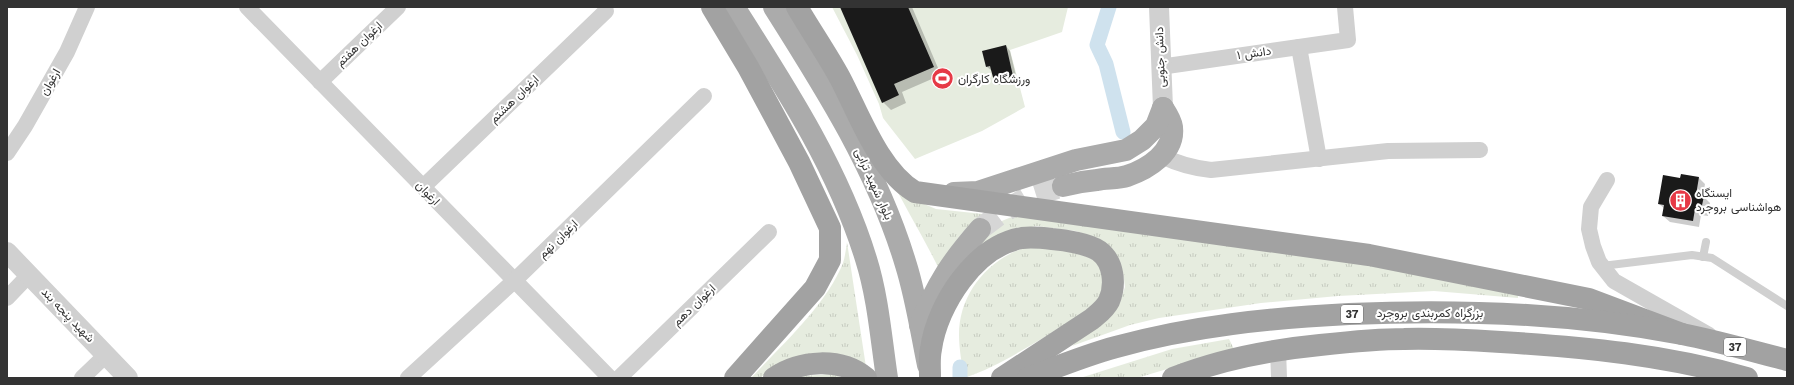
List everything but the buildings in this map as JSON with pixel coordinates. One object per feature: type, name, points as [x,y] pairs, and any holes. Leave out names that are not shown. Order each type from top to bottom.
[{"type":"highway","points":[[712,7],[748,67],[799,162],[830,228],[830,260],[815,288],[735,378]]},
{"type":"highway","points":[[797,7],[839,77],[885,164],[895,177],[909,189],[922,194],[1369,255],[1589,299],[1682,334]]},
{"type":"highway","points":[[930,377],[930,350],[935,330],[942,313],[966,274],[982,258],[1000,245],[1022,238],[1060,240],[1079,244],[1099,251],[1108,262],[1113,274],[1113,288],[1109,301],[1103,310],[1092,319],[1002,378]]},
{"type":"highway","name":"بزرگراه کمربندی بروجرد","points":[[1028,378],[1115,347],[1155,338],[1236,324],[1306,316],[1405,312],[1516,313],[1604,322],[1682,334],[1787,360]]},
{"type":"highway","name":"37","points":[[1182,376],[1244,355],[1278,349],[1403,339],[1518,343],[1632,353],[1698,366],[1747,378]]},
{"type":"highway","points":[[774,378],[795,368],[812,364],[830,363],[849,367],[866,378]]},
{"type":"main road","points":[[734,7],[804,120],[836,180],[853,220],[875,293],[886,378]]},
{"type":"main road","name":"بلوار شهید ترابی","points":[[774,7],[826,88],[872,174],[889,215],[906,263],[930,377]]},
{"type":"main road","points":[[922,194],[978,192],[1076,160],[1126,150],[1142,140],[1156,126],[1163,108]]},
{"type":"main road","points":[[1063,186],[1126,176],[1145,168],[1162,156],[1170,142],[1172,127],[1163,108]]},
{"type":"main road","points":[[920,325],[942,276],[958,254],[980,229]]},
{"type":"street","name":"ارغوان","points":[[7,153],[25,126],[68,52],[87,7]]},
{"type":"street","name":"ارغوان","points":[[247,7],[610,378]]},
{"type":"street","name":"ارغوان هفتم","points":[[320,82],[398,7]]},
{"type":"street","name":"دانش جنوبی","points":[[1159,7],[1160,67],[1163,108]]},
{"type":"street","name":"دانش ۱","points":[[1160,67],[1348,40],[1344,7]]},
{"type":"street","name":"ارغوان هشتم","points":[[423,187],[606,11]]},
{"type":"street","points":[[1299,47],[1319,159]]},
{"type":"street","name":"ارغوان نهم","points":[[408,378],[514,281],[704,96]]},
{"type":"street","points":[[1162,156],[1176,163],[1190,167],[1211,170],[1388,151],[1480,150]]},
{"type":"street","points":[[1607,180],[1592,206],[1589,229],[1592,246],[1602,266],[1614,281],[1730,346]]},
{"type":"street","name":"ارغوان دهم","points":[[619,378],[769,232]]},
{"type":"street","name":"شهید پنجه بند","points":[[7,252],[128,378]]},
{"type":"street","points":[[7,298],[29,275]]},
{"type":"street","points":[[1278,349],[1279,378]]},
{"type":"street","points":[[82,378],[106,355]]},
{"type":"lane","points":[[1703,257],[1706,242]]},
{"type":"lane","points":[[1602,266],[1692,254],[1712,258],[1787,306]]},
{"type":"green space","name":"ورزشگاه کارگران","points":[[832,7],[1068,7],[1062,32],[1010,50],[1025,107],[982,131],[915,159],[883,118],[879,104],[857,55]]},
{"type":"green space","points":[[888,173],[922,203],[936,209],[983,214],[963,232],[939,269],[900,197]]},
{"type":"green space","points":[[1028,214],[1310,255],[1518,293],[1518,298],[1434,291],[1338,296],[1261,303],[1159,318],[1130,325],[1072,346],[1120,301],[1125,287],[1123,272],[1093,237],[1076,231],[1037,226],[1003,233],[949,277],[975,243],[991,228],[1009,218]]},
{"type":"green space","points":[[847,242],[866,367],[776,366],[760,378],[751,378],[802,324],[826,294],[843,263]]},
{"type":"green space","points":[[1030,246],[1065,247],[1096,261],[1107,281],[1104,288],[1098,299],[1074,319],[1007,359],[964,378],[959,335],[960,319],[964,304],[980,278],[990,268],[1002,258],[1015,251]]},
{"type":"green space","points":[[1229,339],[1234,349],[1137,378],[1080,378],[1172,349]]},
{"type":"green space","points":[[831,374],[844,378],[797,378],[803,376]]},
{"type":"waterway","points":[[1109,7],[1097,45],[1106,64],[1123,132]]},
{"type":"waterway","points":[[960,367],[960,378]]},
{"type":"tunnel","points":[[980,229],[1000,214],[1028,197],[1063,186]]},
{"type":"place","name":"ورزشگاه کارگران","points":[[943,79]]},
{"type":"place","name":"ایستگاه هواشناسی بروجرد","points":[[1681,200]]}]
